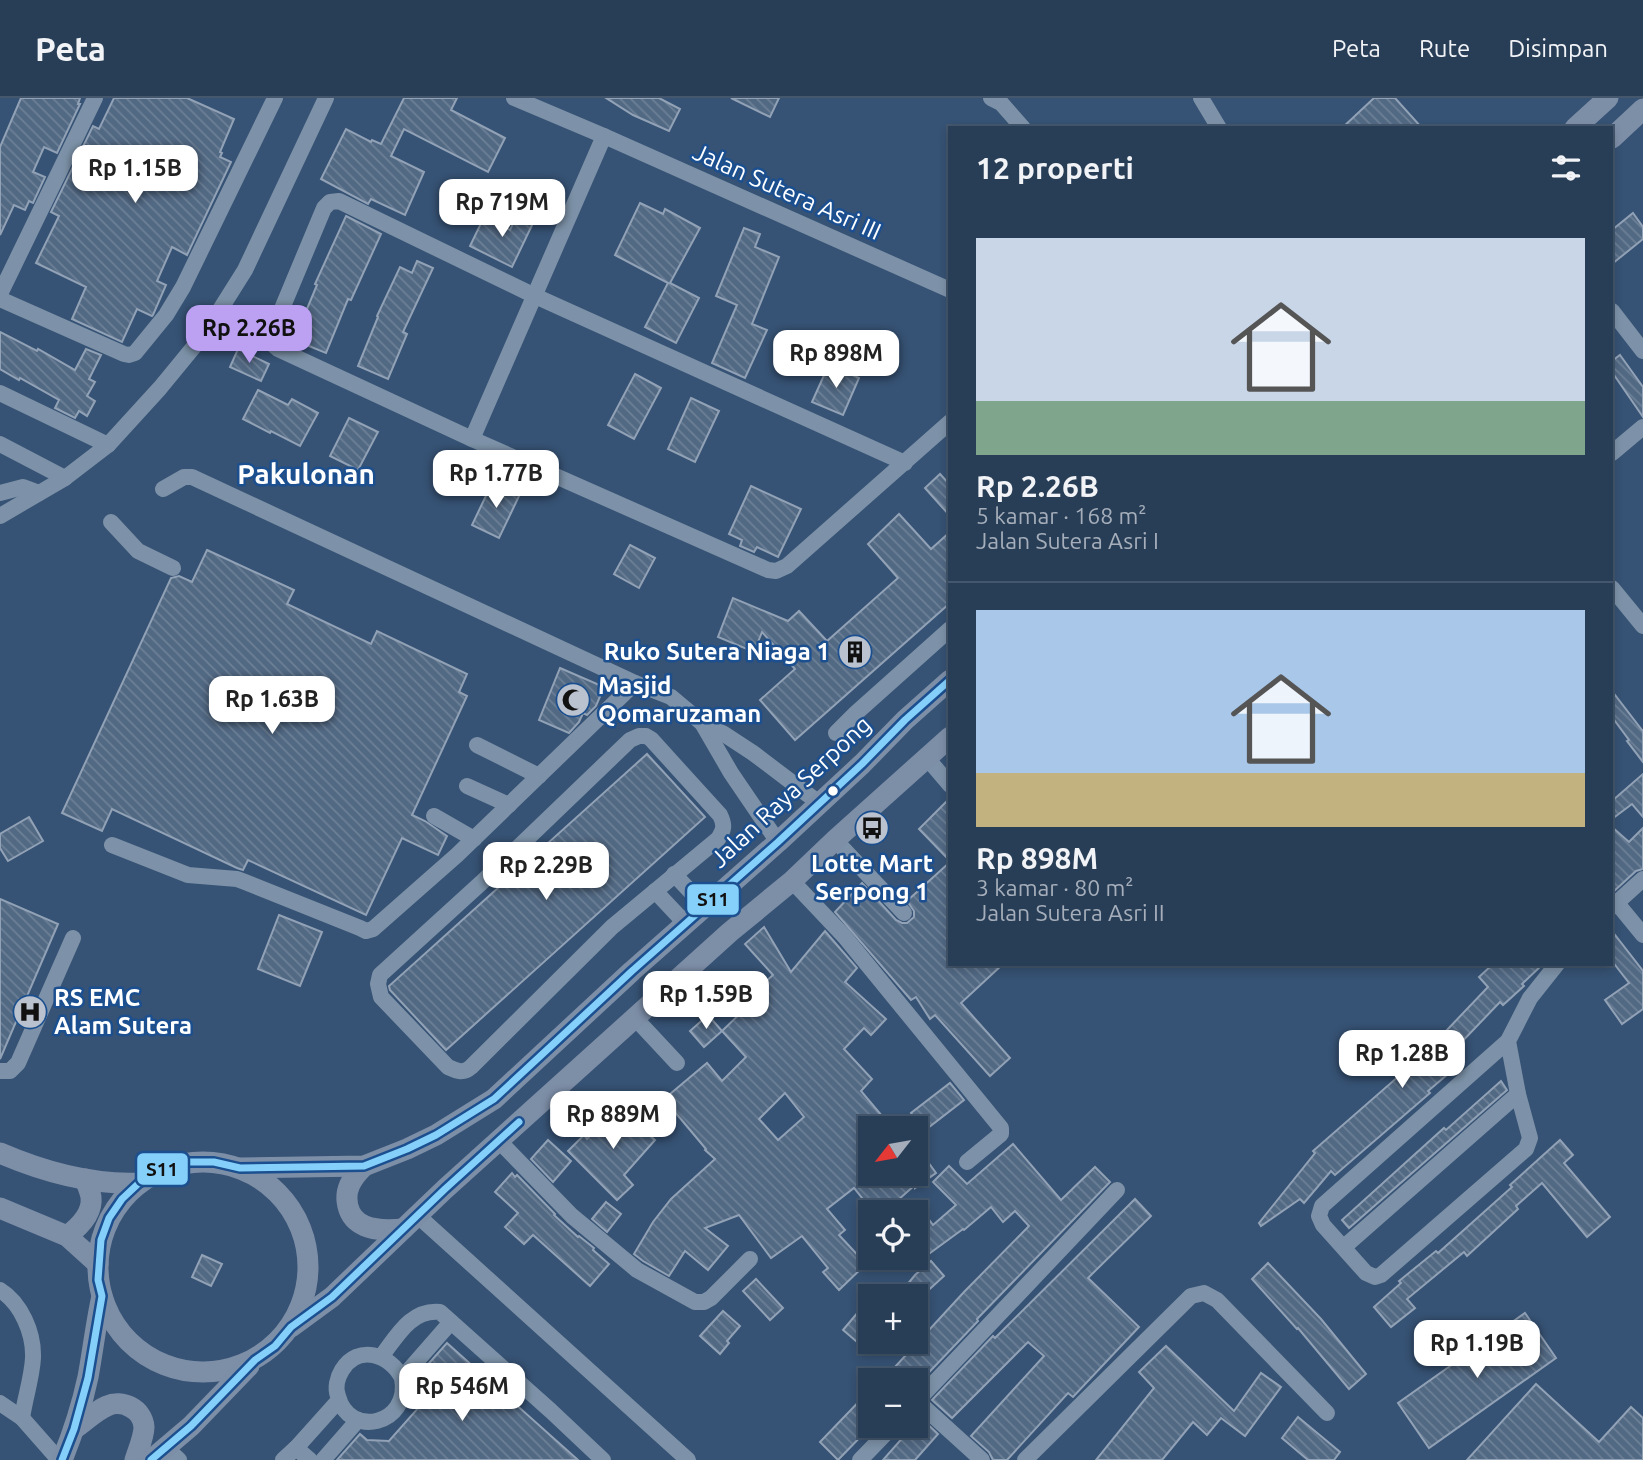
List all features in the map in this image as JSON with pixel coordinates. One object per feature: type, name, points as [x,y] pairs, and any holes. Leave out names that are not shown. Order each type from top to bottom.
[{"type":"main road","points":[[1578,126],[1608,98]]},
{"type":"main road","points":[[1613,137],[1643,108]]},
{"type":"main road","name":"Jalan Raya Serpong","points":[[240,1168],[364,1166],[436,1135],[494,1099],[632,971],[778,842],[948,682]]},
{"type":"main road","points":[[165,1456],[255,1360],[275,1346],[291,1327],[332,1297],[498,1140],[730,932],[792,881],[948,739]]},
{"type":"main road","points":[[0,1153],[22,1163],[85,1179],[115,1184],[139,1183]]},
{"type":"main road","points":[[255,1360],[226,1371],[194,1373],[163,1365],[136,1349],[115,1325],[98,1280],[101,1240],[109,1218],[122,1199],[139,1183],[162,1169],[188,1162],[214,1162],[240,1168],[268,1184],[290,1207],[304,1236],[309,1267],[304,1299],[291,1327]]},
{"type":"main road","points":[[364,1166],[352,1180],[347,1193],[347,1205],[352,1217],[363,1225],[377,1229],[410,1222]]},
{"type":"main road","points":[[67,1236],[79,1227],[89,1212],[91,1198],[85,1179]]},
{"type":"main road","points":[[0,1208],[67,1236],[98,1264]]},
{"type":"main road","points":[[66,1449],[88,1378],[102,1296]]},
{"type":"main road","points":[[66,1449],[107,1406],[118,1403],[131,1406],[141,1416],[144,1428],[135,1460]]},
{"type":"street","points":[[94,98],[0,296],[129,355],[135,353],[166,315],[183,287],[275,98]]},
{"type":"street","points":[[0,516],[65,478],[108,444],[160,388],[206,332],[245,270],[326,98]]},
{"type":"street","name":"Jalan Sutera Asri III","points":[[514,98],[948,289]]},
{"type":"street","points":[[991,98],[1001,103],[1021,126]]},
{"type":"street","points":[[1208,101],[1218,126]]},
{"type":"street","points":[[472,439],[604,136]]},
{"type":"street","points":[[905,463],[535,296],[339,201],[330,202],[324,208],[271,335],[271,343],[278,349],[761,568],[776,571],[787,566],[905,463],[948,424]]},
{"type":"street","points":[[1613,312],[1643,351]]},
{"type":"street","points":[[0,393],[108,444]]},
{"type":"street","points":[[1613,452],[1643,426]]},
{"type":"street","points":[[0,444],[65,478]]},
{"type":"street","points":[[163,489],[184,477],[192,477],[635,683],[671,697],[702,723],[753,753],[818,803]]},
{"type":"street","points":[[0,493],[23,487],[31,498]]},
{"type":"street","points":[[111,522],[138,551],[173,568]]},
{"type":"street","points":[[1613,589],[1643,626]]},
{"type":"street","points":[[836,733],[948,631]]},
{"type":"street","points":[[112,845],[188,875],[246,882],[366,930],[377,925],[474,839],[635,683]]},
{"type":"street","points":[[702,723],[731,773],[778,842]]},
{"type":"street","points":[[639,736],[651,739],[724,822],[724,831],[718,839],[674,874],[611,927],[466,1071],[460,1072],[448,1067],[381,997],[378,984],[380,975],[481,883],[630,740],[639,736]]},
{"type":"street","points":[[477,745],[539,776]]},
{"type":"street","points":[[927,758],[948,783]]},
{"type":"street","points":[[467,786],[509,805]]},
{"type":"street","points":[[434,816],[474,839]]},
{"type":"street","points":[[835,839],[904,913]]},
{"type":"street","points":[[674,874],[705,907]]},
{"type":"street","points":[[1643,879],[1614,905],[1643,936]]},
{"type":"street","points":[[792,881],[844,936],[1002,1128],[1002,1134],[967,1162]]},
{"type":"street","points":[[655,891],[687,924]]},
{"type":"street","points":[[0,1072],[10,1071],[18,1063],[73,938]]},
{"type":"street","points":[[1508,1041],[1530,1138],[1527,1149],[1381,1275],[1375,1277],[1366,1273],[1323,1225],[1319,1216],[1322,1206],[1508,1041],[1530,998],[1555,966]]},
{"type":"street","points":[[635,1018],[677,1063]]},
{"type":"street","points":[[1344,1247],[1518,1094]]},
{"type":"street","points":[[498,1140],[572,1216],[637,1270],[695,1302],[704,1302],[711,1298],[750,1259]]},
{"type":"street","points":[[928,1389],[1117,1190]]},
{"type":"street","points":[[410,1222],[685,1459]]},
{"type":"street","points":[[0,1290],[7,1294],[18,1308],[30,1334],[33,1356],[22,1418]]},
{"type":"street","points":[[1025,1460],[1191,1296],[1204,1293],[1217,1300],[1327,1413]]},
{"type":"street","points":[[381,1356],[411,1320],[421,1314],[440,1312],[603,1460]]},
{"type":"street","points":[[402,1378],[451,1322]]},
{"type":"street","points":[[381,1356],[397,1369],[402,1378],[403,1395],[390,1416],[375,1422],[358,1420],[350,1415],[339,1400],[337,1381],[340,1372],[353,1359],[381,1356]]},
{"type":"street","points":[[283,1460],[339,1400]]},
{"type":"street","points":[[0,1403],[22,1418],[40,1438],[66,1449]]},
{"type":"street","points":[[928,1413],[982,1460]]},
{"type":"street","points":[[323,1460],[358,1420]]},
{"type":"street","points":[[860,1460],[881,1438]]},
{"type":"street","points":[[296,1448],[310,1460]]},
{"type":"building","points":[[21,98],[80,98],[80,104],[57,153],[44,147],[33,172],[45,177],[33,203],[29,201],[25,210],[14,205],[0,235],[0,147]]},
{"type":"building","points":[[114,98],[187,98],[234,119],[220,152],[220,157],[231,162],[187,255],[172,247],[157,281],[166,285],[153,315],[137,309],[122,342],[72,319],[86,287],[36,263],[59,216],[51,212],[93,126],[99,129]]},
{"type":"building","points":[[404,98],[457,98],[451,110],[505,138],[488,172],[404,129],[391,156],[424,172],[405,215],[371,199],[368,204],[321,179],[346,129],[371,142],[372,140],[381,144]]},
{"type":"building","points":[[606,98],[659,98],[680,109],[669,131],[633,115]]},
{"type":"building","points":[[731,98],[779,98],[770,117]]},
{"type":"building","points":[[1374,98],[1395,98],[1420,126],[1344,126]]},
{"type":"building","points":[[640,203],[663,214],[665,209],[700,228],[670,283],[699,298],[676,343],[645,327],[668,283],[615,255]]},
{"type":"building","points":[[518,213],[534,221],[512,267],[470,246],[484,217],[510,230]]},
{"type":"building","points":[[1633,213],[1643,227],[1643,239],[1613,263],[1613,229]]},
{"type":"building","points":[[346,216],[381,234],[351,300],[348,299],[326,353],[294,340],[317,285],[315,284]]},
{"type":"building","points":[[744,228],[760,234],[755,247],[779,257],[752,324],[767,330],[745,378],[712,363],[737,305],[716,296]]},
{"type":"building","points":[[417,261],[433,268],[403,332],[407,334],[388,379],[358,366],[400,267],[412,273]]},
{"type":"building","points":[[0,332],[75,370],[86,349],[101,355],[89,379],[95,382],[87,396],[95,401],[87,416],[79,411],[75,418],[55,408],[59,400],[0,369]]},
{"type":"building","points":[[238,349],[269,364],[261,381],[230,367]]},
{"type":"building","points":[[1620,355],[1643,387],[1643,417],[1613,373],[1613,360]]},
{"type":"building","points":[[829,364],[859,378],[843,415],[812,402]]},
{"type":"building","points":[[635,374],[661,388],[634,439],[608,425]]},
{"type":"building","points":[[258,390],[288,405],[292,399],[318,413],[300,446],[243,419]]},
{"type":"building","points":[[691,398],[719,411],[695,462],[668,449]]},
{"type":"building","points":[[349,418],[378,432],[358,470],[330,456]]},
{"type":"building","points":[[940,474],[948,483],[948,514],[925,488]]},
{"type":"building","points":[[493,481],[520,494],[499,538],[472,525]]},
{"type":"building","points":[[751,486],[801,509],[778,557],[757,547],[754,552],[740,546],[742,540],[729,534]]},
{"type":"building","name":"Ruko Sutera Niaga 1","points":[[899,514],[931,549],[948,534],[948,605],[795,740],[760,700],[795,669],[762,632],[754,652],[718,637],[733,598],[788,621],[799,611],[827,641],[898,578],[868,544]]},
{"type":"building","points":[[630,545],[655,558],[639,588],[614,574]]},
{"type":"building","points":[[207,550],[294,590],[287,604],[371,644],[377,631],[467,674],[459,692],[467,696],[412,815],[447,836],[438,855],[402,838],[366,915],[248,860],[243,870],[237,868],[112,809],[102,831],[62,813],[171,578],[179,576],[192,582]]},
{"type":"building","name":"Masjid Qomaruzaman","points":[[560,668],[604,687],[596,706],[587,715],[583,713],[569,733],[539,720]]},
{"type":"building","points":[[1613,692],[1643,730],[1643,762],[1627,741],[1629,740],[1613,718]]},
{"type":"building","points":[[647,754],[705,817],[446,1050],[389,986]]},
{"type":"building","points":[[1643,774],[1643,817],[1632,804],[1613,818],[1613,800]]},
{"type":"building","points":[[948,800],[948,859],[919,829]]},
{"type":"building","points":[[29,817],[43,841],[8,861],[0,848],[0,834]]},
{"type":"building","points":[[1613,828],[1629,842],[1643,828],[1643,869],[1636,871],[1613,892]]},
{"type":"building","points":[[948,864],[948,966],[1001,966],[961,1003],[1010,1058],[990,1076],[935,1015],[930,1019],[916,997],[911,1000],[835,912],[862,883],[896,920],[902,923],[907,923],[914,917],[914,911],[907,901]]},
{"type":"building","points":[[0,899],[58,924],[0,1059]]},
{"type":"building","points":[[279,915],[322,932],[300,986],[258,969]]},
{"type":"building","points":[[764,927],[791,972],[825,931],[857,968],[845,982],[886,1019],[871,1035],[864,1028],[844,1049],[872,1079],[861,1091],[882,1116],[858,1116],[858,1186],[914,1186],[898,1200],[864,1200],[854,1188],[827,1209],[845,1230],[839,1235],[858,1255],[860,1270],[839,1290],[823,1272],[828,1268],[802,1236],[771,1258],[739,1215],[705,1228],[728,1246],[708,1270],[685,1251],[669,1276],[634,1254],[671,1199],[715,1159],[664,1099],[707,1063],[722,1081],[746,1057],[722,1031],[748,1006],[744,1001],[773,975],[745,944]],"holes":[[[785,1093],[804,1117],[778,1140],[759,1119]]]},
{"type":"building","points":[[1613,932],[1643,971],[1643,1009],[1622,1024],[1605,1000],[1629,983],[1613,962]]},
{"type":"building","points":[[1491,966],[1541,966],[1522,984],[1524,986],[1503,1005],[1500,1002],[1453,1051],[1462,1062],[1428,1091],[1430,1093],[1335,1175],[1331,1171],[1304,1203],[1300,1199],[1261,1226],[1259,1223],[1315,1153],[1313,1151],[1450,1035],[1446,1031],[1488,987],[1479,977]]},
{"type":"building","points":[[708,1015],[722,1031],[704,1047],[690,1031]]},
{"type":"building","points":[[1501,1081],[1507,1090],[1349,1228],[1342,1220],[1444,1128],[1446,1130]]},
{"type":"building","points":[[950,1083],[964,1100],[928,1128],[928,1116],[913,1116],[911,1113]]},
{"type":"building","points":[[617,1106],[655,1140],[624,1175],[633,1185],[617,1200],[568,1151],[584,1135],[587,1139]]},
{"type":"building","points":[[548,1140],[571,1161],[553,1182],[531,1159]]},
{"type":"building","points":[[1560,1140],[1573,1155],[1564,1163],[1610,1217],[1587,1237],[1542,1183],[1467,1256],[1464,1252],[1407,1299],[1415,1308],[1391,1327],[1374,1307],[1401,1283],[1399,1281],[1436,1251],[1438,1253],[1512,1187],[1510,1185]]},
{"type":"building","points":[[1013,1144],[1061,1200],[1095,1167],[1110,1182],[928,1373],[928,1368],[894,1368],[907,1354],[928,1354],[928,1331],[1029,1226],[1015,1211],[1003,1222],[991,1207],[964,1230],[928,1255],[928,1218],[933,1225],[956,1205],[933,1182],[949,1166],[967,1184]]},
{"type":"building","points":[[928,1162],[936,1173],[928,1179]]},
{"type":"building","points":[[512,1173],[609,1264],[590,1286],[533,1235],[524,1244],[505,1227],[518,1213],[495,1192]]},
{"type":"building","points":[[1135,1199],[1151,1216],[1088,1278],[1139,1327],[1073,1397],[1068,1393],[1007,1460],[993,1460],[989,1452],[971,1436],[1044,1356],[1028,1342],[952,1418],[932,1400],[993,1336],[995,1338]]},
{"type":"building","points":[[606,1202],[621,1214],[607,1232],[592,1219]]},
{"type":"building","points":[[202,1255],[222,1264],[211,1286],[192,1277]]},
{"type":"building","points":[[931,1261],[944,1276],[928,1291],[928,1284],[908,1284],[921,1270],[928,1270]]},
{"type":"building","points":[[1268,1263],[1321,1319],[1366,1374],[1349,1389],[1252,1279]]},
{"type":"building","points":[[756,1279],[783,1308],[770,1320],[743,1291]]},
{"type":"building","points":[[723,1311],[740,1326],[720,1354],[700,1336]]},
{"type":"building","points":[[858,1312],[858,1343],[843,1330]]},
{"type":"building","points":[[1525,1313],[1556,1358],[1429,1448],[1398,1403]]},
{"type":"building","points":[[447,1343],[578,1460],[337,1460],[360,1434],[367,1440],[389,1441],[428,1397],[427,1374],[423,1370]]},
{"type":"building","points":[[1166,1346],[1234,1411],[1261,1373],[1281,1387],[1245,1436],[1221,1418],[1207,1435],[1193,1422],[1162,1460],[1096,1460],[1154,1388],[1139,1372]]},
{"type":"building","points":[[1536,1384],[1599,1442],[1631,1407],[1643,1418],[1643,1460],[1467,1460]]},
{"type":"building","points":[[858,1402],[859,1438],[838,1460],[820,1442]]},
{"type":"building","points":[[1298,1417],[1340,1452],[1334,1460],[1308,1460],[1282,1438]]},
{"type":"building","points":[[928,1425],[938,1434],[915,1460],[883,1460],[902,1438],[928,1438]]},
{"type":"transit line","name":"S11","points":[[62,1460],[88,1378],[102,1296],[98,1280],[101,1240],[109,1218],[122,1199],[139,1183],[162,1169],[188,1162],[214,1162],[240,1168],[364,1166],[436,1135],[494,1099],[632,971],[778,842],[948,682]]},
{"type":"transit line","name":"S11","points":[[151,1460],[191,1426],[255,1360],[275,1346],[291,1327],[332,1297],[519,1122]]},
{"type":"place","name":"Ruko Sutera Niaga 1","points":[[855,652]]},
{"type":"place","name":"Masjid Qomaruzaman","points":[[573,700]]},
{"type":"place","name":"Lotte Mart Serpong 1","points":[[872,828]]},
{"type":"place","name":"RS EMC Alam Sutera","points":[[30,1012]]},
{"type":"district","name":"Pakulonan","points":[[306,474]]}]
